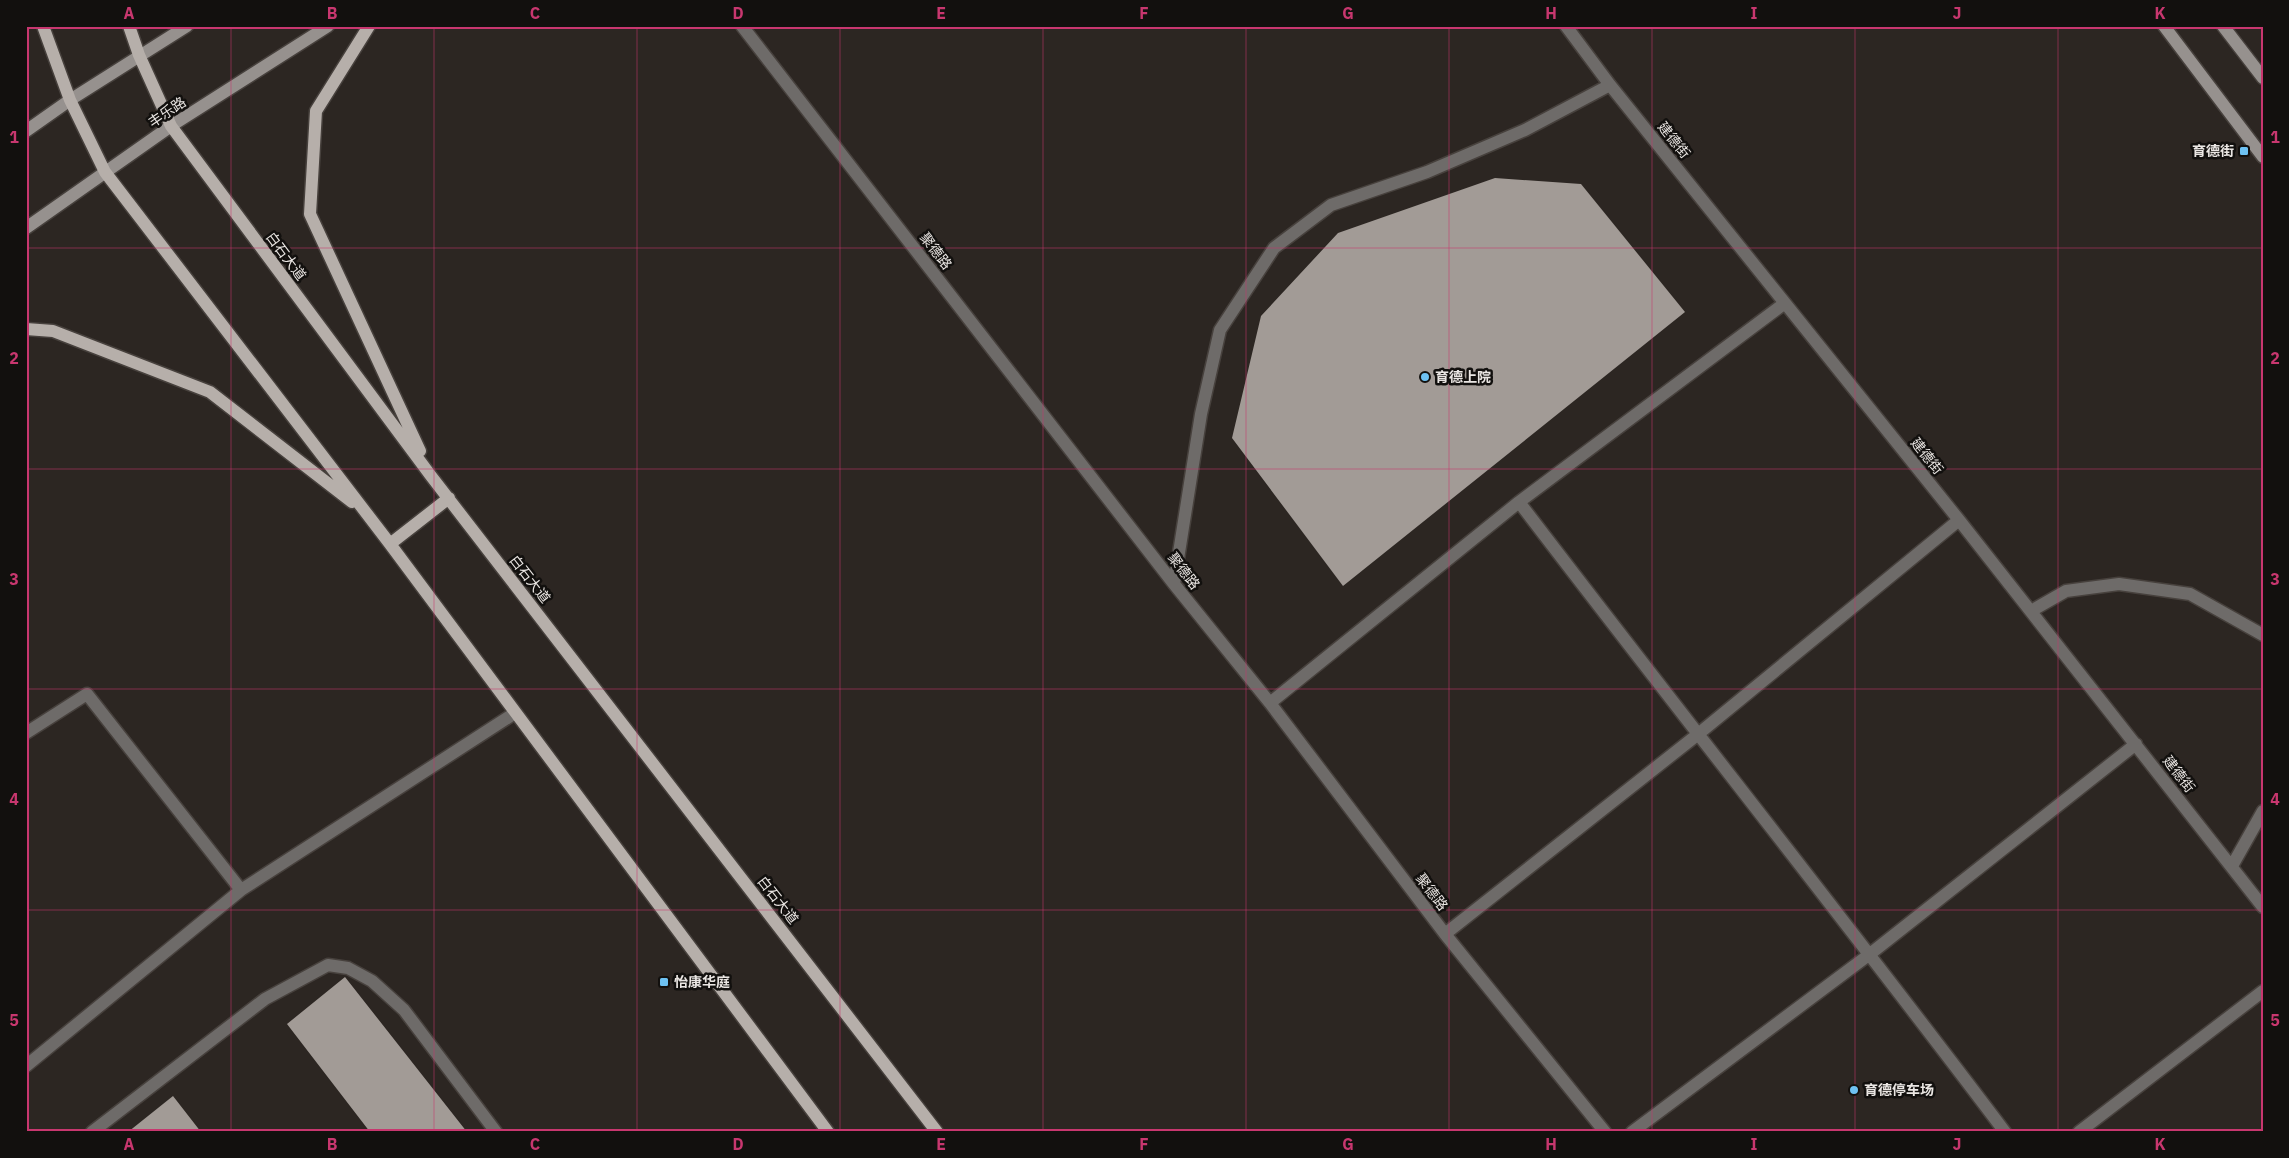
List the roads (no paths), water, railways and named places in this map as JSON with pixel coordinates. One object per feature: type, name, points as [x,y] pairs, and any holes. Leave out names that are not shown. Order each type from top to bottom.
[{"type":"main road","points":[[42,26],[70,100],[105,172],[390,544],[828,1132]]},
{"type":"main road","name":"白石大道","points":[[129,26],[139,55],[171,126],[431,476],[937,1132]]},
{"type":"main road","points":[[26,131],[70,100],[187,26]]},
{"type":"main road","name":"丰乐路","points":[[26,228],[171,126],[328,26]]},
{"type":"main road","points":[[369,26],[316,111],[310,214],[431,476]]},
{"type":"main road","points":[[2164,26],[2263,157]]},
{"type":"main road","points":[[2223,26],[2263,78]]},
{"type":"main road","points":[[26,329],[53,331],[210,392],[365,513]]},
{"type":"main road","points":[[390,544],[449,498]]},
{"type":"street","name":"聚德路","points":[[742,26],[1174,584],[1270,702],[1446,934],[1606,1132]]},
{"type":"street","name":"建德街","points":[[1566,26],[1610,85],[1959,520],[2263,907]]},
{"type":"street","points":[[1174,584],[1201,414],[1220,330],[1274,248],[1331,205],[1427,172],[1525,130],[1610,85]]},
{"type":"street","points":[[1270,702],[1519,502],[1785,303]]},
{"type":"street","points":[[1519,502],[1697,735],[1870,954],[2005,1132]]},
{"type":"street","points":[[1446,934],[1697,735],[1959,520]]},
{"type":"street","points":[[2031,611],[2066,591],[2119,584],[2190,594],[2263,635]]},
{"type":"street","points":[[26,733],[87,694],[241,890]]},
{"type":"street","points":[[26,1066],[241,890],[515,713]]},
{"type":"street","points":[[1632,1132],[1870,954],[2136,744]]},
{"type":"street","points":[[2232,866],[2263,811]]},
{"type":"street","points":[[92,1132],[265,999],[328,965],[348,968],[372,981],[404,1010],[496,1132]]},
{"type":"street","points":[[2079,1132],[2263,991]]},
{"type":"place","name":"育德街","points":[[2244,151]]},
{"type":"place","name":"育德上院","points":[[1425,377]]},
{"type":"place","name":"怡康华庭","points":[[664,982]]},
{"type":"place","name":"育德停车场","points":[[1854,1090]]}]
